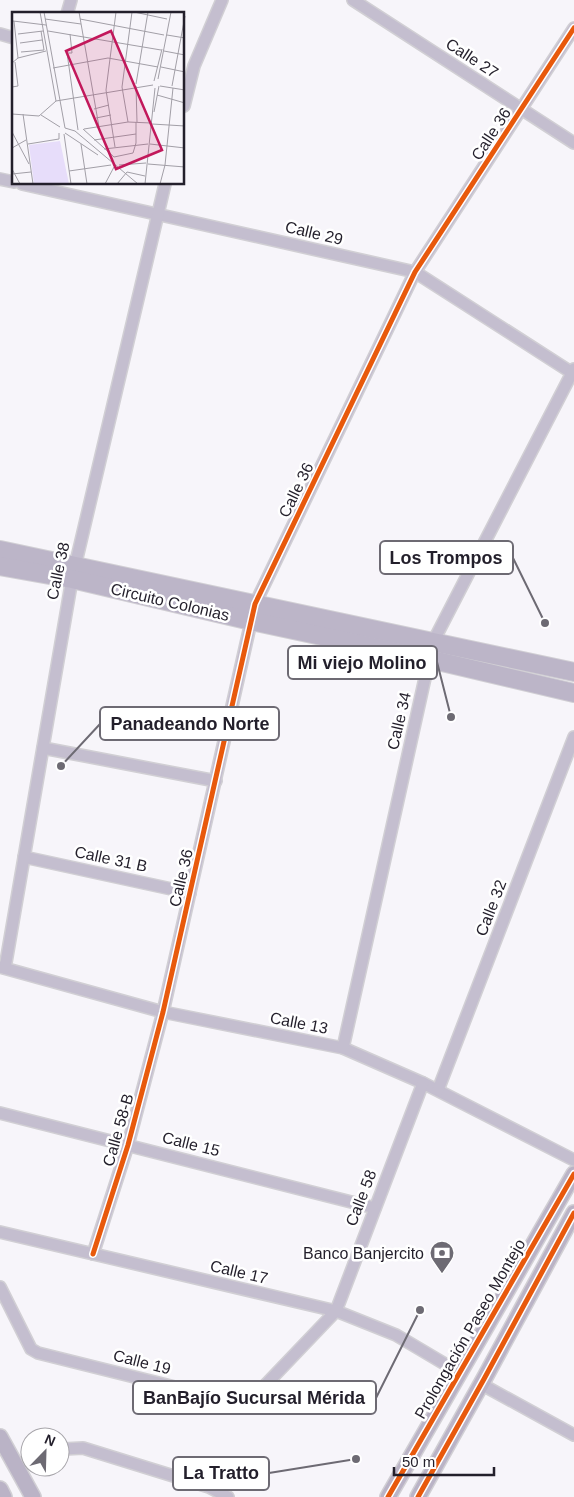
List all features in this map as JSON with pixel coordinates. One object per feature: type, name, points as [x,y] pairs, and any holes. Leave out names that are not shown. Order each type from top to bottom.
[{"type":"main road","name":"Circuito Colonias","points":[[0,550],[73,572],[431,651],[574,672]]},
{"type":"main road","name":"Circuito Colonias","points":[[0,566],[73,572]]},
{"type":"main road","name":"Circuito Colonias","points":[[431,651],[574,693]]},
{"type":"main road","name":"Prolongación Paseo Montejo","points":[[388,1497],[574,1174]]},
{"type":"main road","name":"Prolongación Paseo Montejo","points":[[418,1497],[574,1213]]},
{"type":"main road","points":[[0,1437],[33,1497]]},
{"type":"main road","points":[[0,1489],[4,1497]]},
{"type":"street","points":[[185,102],[194,66],[222,0]]},
{"type":"street","name":"Calle 27","points":[[353,0],[574,143]]},
{"type":"street","name":"Calle 36","points":[[163,1012],[253,612],[415,272],[574,28]]},
{"type":"street","name":"Calle 29","points":[[26,185],[415,272],[573,372]]},
{"type":"street","name":"Calle 38","points":[[2,968],[24,857],[73,572],[165,185]]},
{"type":"street","name":"Calle 34","points":[[343,1048],[431,651],[573,372]]},
{"type":"street","name":"Calle 32","points":[[438,1090],[574,737]]},
{"type":"street","points":[[43,748],[216,781]]},
{"type":"street","name":"Calle 31 B","points":[[24,857],[190,893]]},
{"type":"street","name":"Calle 13","points":[[2,968],[163,1012],[343,1048],[438,1090],[574,1160]]},
{"type":"street","name":"Calle 58-B","points":[[93,1254],[128,1145],[163,1012]]},
{"type":"street","name":"Calle 58","points":[[239,1403],[252,1399],[336,1311],[423,1083]]},
{"type":"street","name":"Calle 15","points":[[0,1113],[375,1208]]},
{"type":"street","name":"Calle 17","points":[[0,1232],[336,1311],[396,1335],[460,1373]]},
{"type":"street","name":"Calle 19","points":[[0,1287],[32,1348],[38,1353],[239,1403]]},
{"type":"street","points":[[481,1384],[574,1435]]},
{"type":"street","points":[[70,1449],[83,1448],[209,1487],[228,1497]]},
{"type":"cycle path","points":[[93,1254],[128,1145],[163,1012],[255,604],[415,272],[574,28]]},
{"type":"cycle path","points":[[388,1497],[574,1174]]},
{"type":"cycle path","points":[[418,1497],[574,1213]]},
{"type":"place","name":"Los Trompos","points":[[545,623]]},
{"type":"place","name":"Mi viejo Molino","points":[[451,717]]},
{"type":"place","name":"Panadeando Norte","points":[[61,766]]},
{"type":"place","name":"Banco Banjercito","points":[[442,1274]]},
{"type":"place","name":"BanBajío Sucursal Mérida","points":[[420,1310]]},
{"type":"place","name":"La Tratto","points":[[356,1459]]}]
